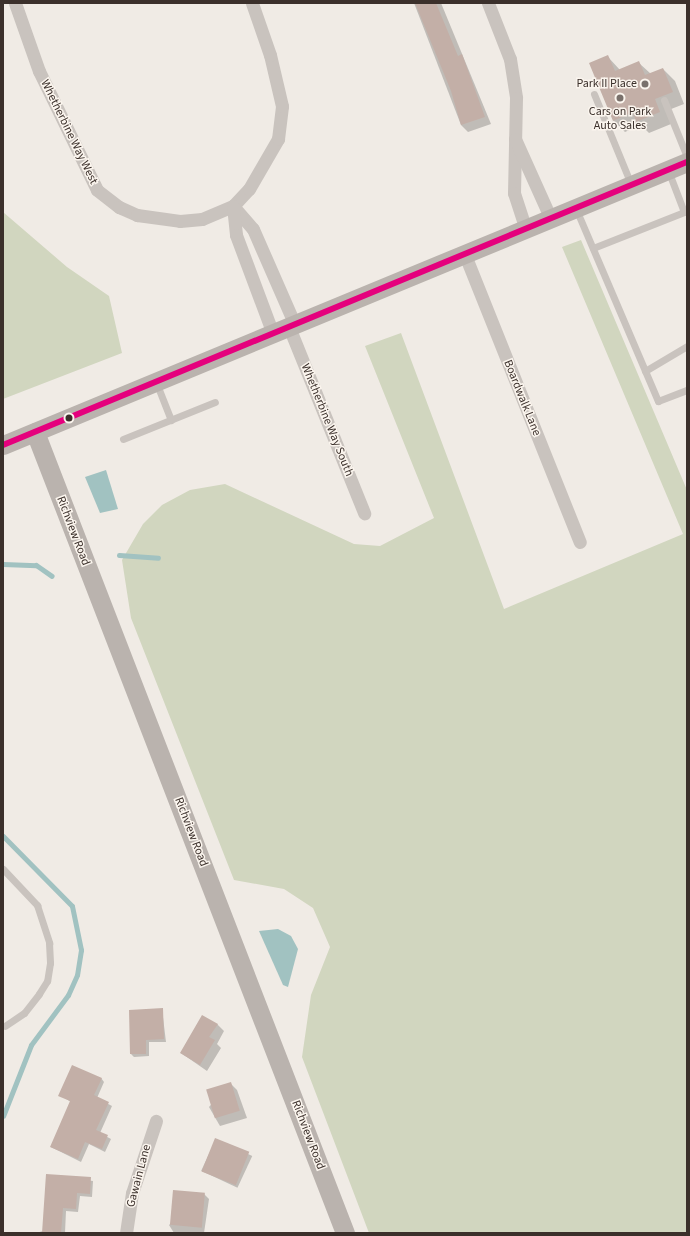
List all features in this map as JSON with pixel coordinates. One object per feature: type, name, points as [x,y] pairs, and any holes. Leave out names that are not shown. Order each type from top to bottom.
[{"type":"street","name":"Whetherbine Way West","points":[[15,3],[39,71],[69,139],[89,178],[104,196],[137,215],[180,221],[208,217],[233,206]]},
{"type":"street","points":[[252,3],[270,55],[282,121],[271,154],[249,189],[233,206],[236,235],[286,329]]},
{"type":"street","points":[[488,3],[510,59],[516,98],[514,193],[526,230]]},
{"type":"street","points":[[514,136],[551,220]]},
{"type":"street","points":[[3,445],[465,254],[551,220],[687,162]]},
{"type":"street","points":[[233,206],[253,228],[286,329]]},
{"type":"street","name":"Boardwalk Lane","points":[[465,254],[580,542]]},
{"type":"street","name":"Whetherbine Way South","points":[[286,329],[364,513]]},
{"type":"street","name":"Richview Road","points":[[35,432],[345,1233]]},
{"type":"street","name":"Gawain Lane","points":[[126,1233],[132,1193],[156,1121]]},
{"type":"lane","points":[[594,94],[631,186]]},
{"type":"lane","points":[[664,100],[687,157]]},
{"type":"lane","points":[[593,248],[684,212],[668,170]]},
{"type":"lane","points":[[576,209],[658,401],[687,390]]},
{"type":"lane","points":[[645,372],[687,346]]},
{"type":"lane","points":[[156,382],[171,420]]},
{"type":"lane","points":[[123,439],[215,402]]},
{"type":"lane","points":[[3,869],[37,905],[49,943],[50,963],[47,982],[39,994],[24,1013],[5,1026]]},
{"type":"green space","points":[[3,212],[67,267],[109,296],[122,353],[3,399]]},
{"type":"green space","points":[[581,240],[687,490],[687,1233],[369,1233],[302,1057],[311,995],[330,947],[313,908],[284,889],[234,880],[131,618],[122,560],[143,524],[162,505],[190,490],[225,484],[354,544],[380,546],[434,518],[365,346],[401,333],[504,609],[683,534],[562,247]]},
{"type":"water","points":[[106,470],[118,509],[100,513],[85,477]]},
{"type":"water","points":[[278,929],[291,936],[298,949],[288,987],[283,985],[259,931]]},
{"type":"building","points":[[415,3],[436,3],[458,56],[462,54],[485,117],[461,125],[451,91]]},
{"type":"building","points":[[608,55],[615,71],[639,61],[645,75],[663,68],[673,92],[655,99],[660,112],[636,122],[633,112],[613,121],[589,63]]},
{"type":"building","points":[[163,1008],[164,1039],[146,1040],[146,1054],[130,1054],[129,1010]]},
{"type":"building","points":[[202,1015],[218,1024],[209,1037],[215,1040],[200,1065],[180,1053]]},
{"type":"building","points":[[72,1065],[102,1078],[94,1095],[109,1102],[96,1130],[108,1135],[102,1149],[85,1142],[78,1159],[50,1147],[70,1101],[58,1096]]},
{"type":"building","points":[[231,1082],[240,1111],[215,1118],[206,1090]]},
{"type":"building","points":[[215,1138],[249,1152],[236,1185],[202,1171]]},
{"type":"building","points":[[46,1174],[91,1177],[90,1194],[77,1193],[76,1209],[63,1208],[61,1233],[42,1233]]},
{"type":"building","points":[[173,1190],[205,1193],[202,1228],[170,1225]]},
{"type":"waterway","points":[[119,555],[158,558]]},
{"type":"waterway","points":[[3,564],[36,565],[52,576]]},
{"type":"waterway","points":[[3,836],[72,906],[81,950],[77,975],[68,995],[31,1045],[3,1116]]},
{"type":"transit line","points":[[3,445],[687,162]]},
{"type":"place","name":"Park II Place","points":[[645,84]]},
{"type":"place","name":"Cars on Park Auto Sales","points":[[620,98]]}]
